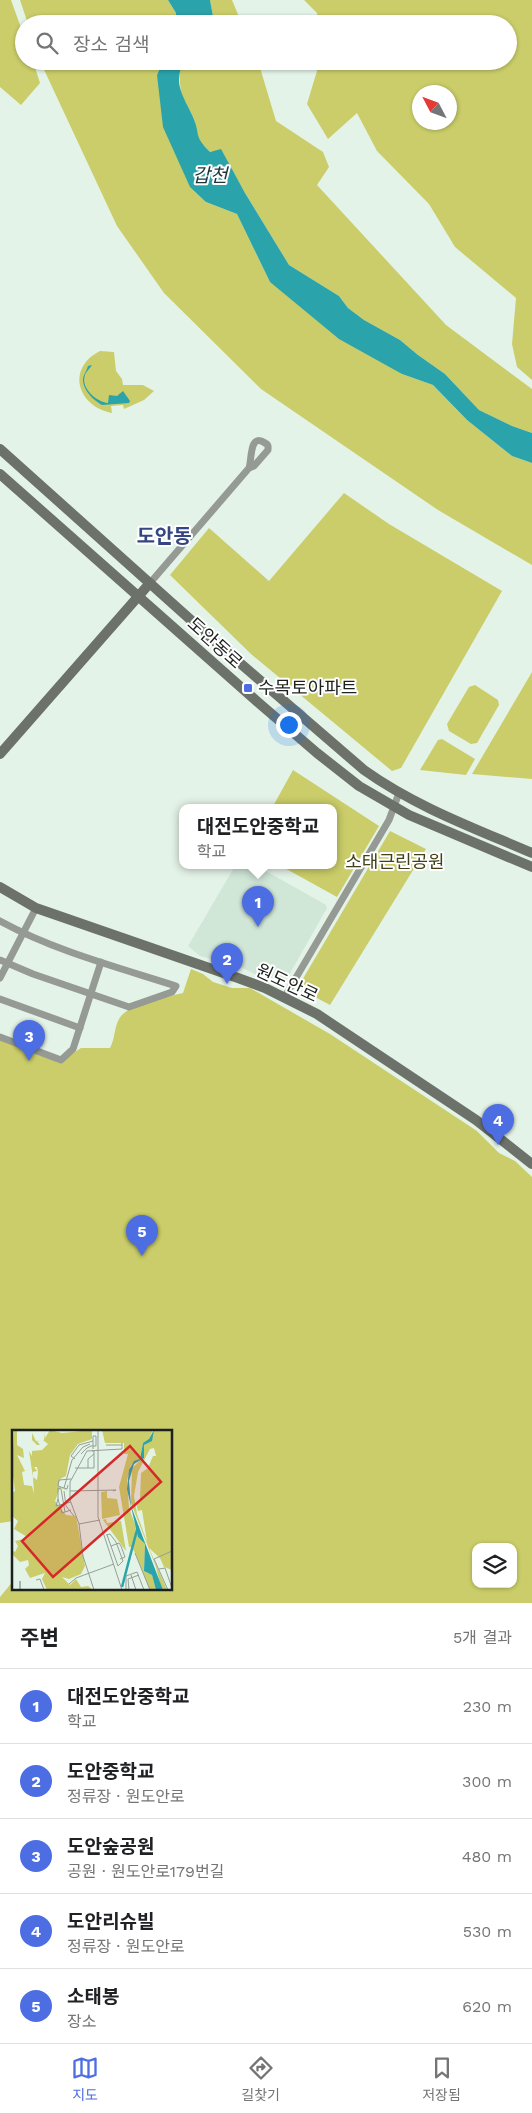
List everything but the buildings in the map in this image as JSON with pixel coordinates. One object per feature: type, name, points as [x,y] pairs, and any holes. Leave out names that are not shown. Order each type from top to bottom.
[{"type":"main road","name":"도안동로","points":[[0,449],[364,770],[399,793],[432,811],[532,853]]},
{"type":"main road","name":"도안동로","points":[[0,474],[317,753],[359,786],[395,808],[532,867]]},
{"type":"main road","points":[[0,754],[150,583]]},
{"type":"main road","name":"원도안로","points":[[0,888],[36,908],[238,978],[317,1014],[457,1106],[532,1164]]},
{"type":"street","points":[[150,583],[249,468]]},
{"type":"street","points":[[284,998],[389,820],[399,793]]},
{"type":"street","points":[[0,978],[36,908]]},
{"type":"street","points":[[0,921],[24,934],[101,962],[176,986],[172,992],[129,1007],[0,960]]},
{"type":"street","points":[[0,1037],[61,1060],[74,1049],[101,962]]},
{"type":"street","points":[[0,999],[80,1028]]},
{"type":"shaded area","points":[[233,869],[262,869],[326,905],[327,908],[285,982],[274,984],[239,966],[200,956],[188,946]]},
{"type":"green space","points":[[0,0],[11,0],[16,15],[15,70],[36,70],[40,83],[21,105],[0,87]]},
{"type":"green space","points":[[20,0],[168,0],[176,13],[176,15],[25,15]]},
{"type":"green space","points":[[210,0],[232,0],[238,15],[213,15]]},
{"type":"green space","points":[[304,0],[532,0],[532,380],[517,367],[512,344],[516,298],[455,247],[429,204],[377,151],[357,113],[328,139],[307,104],[317,70],[517,70],[517,15],[317,15]]},
{"type":"green space","points":[[44,70],[159,70],[157,75],[206,202],[237,214],[270,282],[402,374],[433,385],[467,420],[512,456],[532,463],[532,565],[438,510],[261,389],[164,293],[117,226]]},
{"type":"green space","points":[[261,70],[276,121],[323,152],[329,167],[317,185],[446,325],[532,389],[532,433],[512,426],[479,410],[445,374],[400,340],[364,320],[348,308],[339,296],[289,265],[221,150],[210,152],[198,140],[194,119],[181,94],[179,71]]},
{"type":"green space","points":[[100,351],[114,352],[116,371],[122,379],[123,385],[143,385],[154,391],[144,400],[124,409],[123,405],[111,406],[112,413],[100,409],[91,403],[84,395],[80,386],[80,376],[89,358]]},
{"type":"green space","points":[[344,493],[389,524],[502,591],[401,768],[392,771],[251,654],[170,575],[209,528],[269,581]]},
{"type":"green space","points":[[532,672],[532,779],[472,774]]},
{"type":"green space","points":[[475,685],[498,700],[499,705],[477,743],[471,744],[449,731],[447,724],[469,687]]},
{"type":"green space","points":[[442,739],[475,759],[466,775],[420,770],[438,740]]},
{"type":"green space","points":[[293,770],[379,826],[337,897],[286,869],[337,869],[337,804],[274,804]]},
{"type":"green space","name":"소태근린공원","points":[[390,831],[426,849],[330,1005],[304,991],[301,982]]},
{"type":"green space","points":[[191,969],[203,974],[213,982],[232,988],[250,988],[330,1034],[477,1131],[499,1153],[515,1161],[532,1177],[532,1603],[0,1603],[0,1597],[12,1582],[12,1590],[172,1590],[172,1430],[12,1430],[12,1521],[0,1523],[0,1038],[61,1061],[81,1048],[110,1048],[119,1019],[124,1013],[139,1005],[183,993]]},
{"type":"water","points":[[168,0],[210,0],[213,15],[176,15]]},
{"type":"water","name":"갑천","points":[[159,70],[181,70],[179,84],[193,117],[199,138],[210,152],[221,149],[245,193],[289,265],[339,296],[348,308],[364,320],[400,340],[445,374],[479,410],[512,426],[532,433],[532,463],[512,456],[467,420],[433,385],[402,374],[339,339],[270,282],[237,214],[206,202],[190,187],[163,127],[157,75]]},
{"type":"water","points":[[92,365],[84,380],[90,394],[108,403],[109,395],[117,396],[123,391],[130,401],[129,403],[102,405],[92,397],[84,386],[83,378],[88,366]]},
{"type":"place","name":"수목토아파트","points":[[248,688]]},
{"type":"place","name":"대전도안중학교","points":[[258,927]]},
{"type":"place","name":"도안중학교","points":[[227,984]]},
{"type":"place","name":"도안숲공원","points":[[29,1061]]},
{"type":"place","name":"도안리슈빌","points":[[498,1145]]},
{"type":"place","name":"소태봉","points":[[142,1256]]},
{"type":"district","name":"도안동","points":[[164,536]]}]
